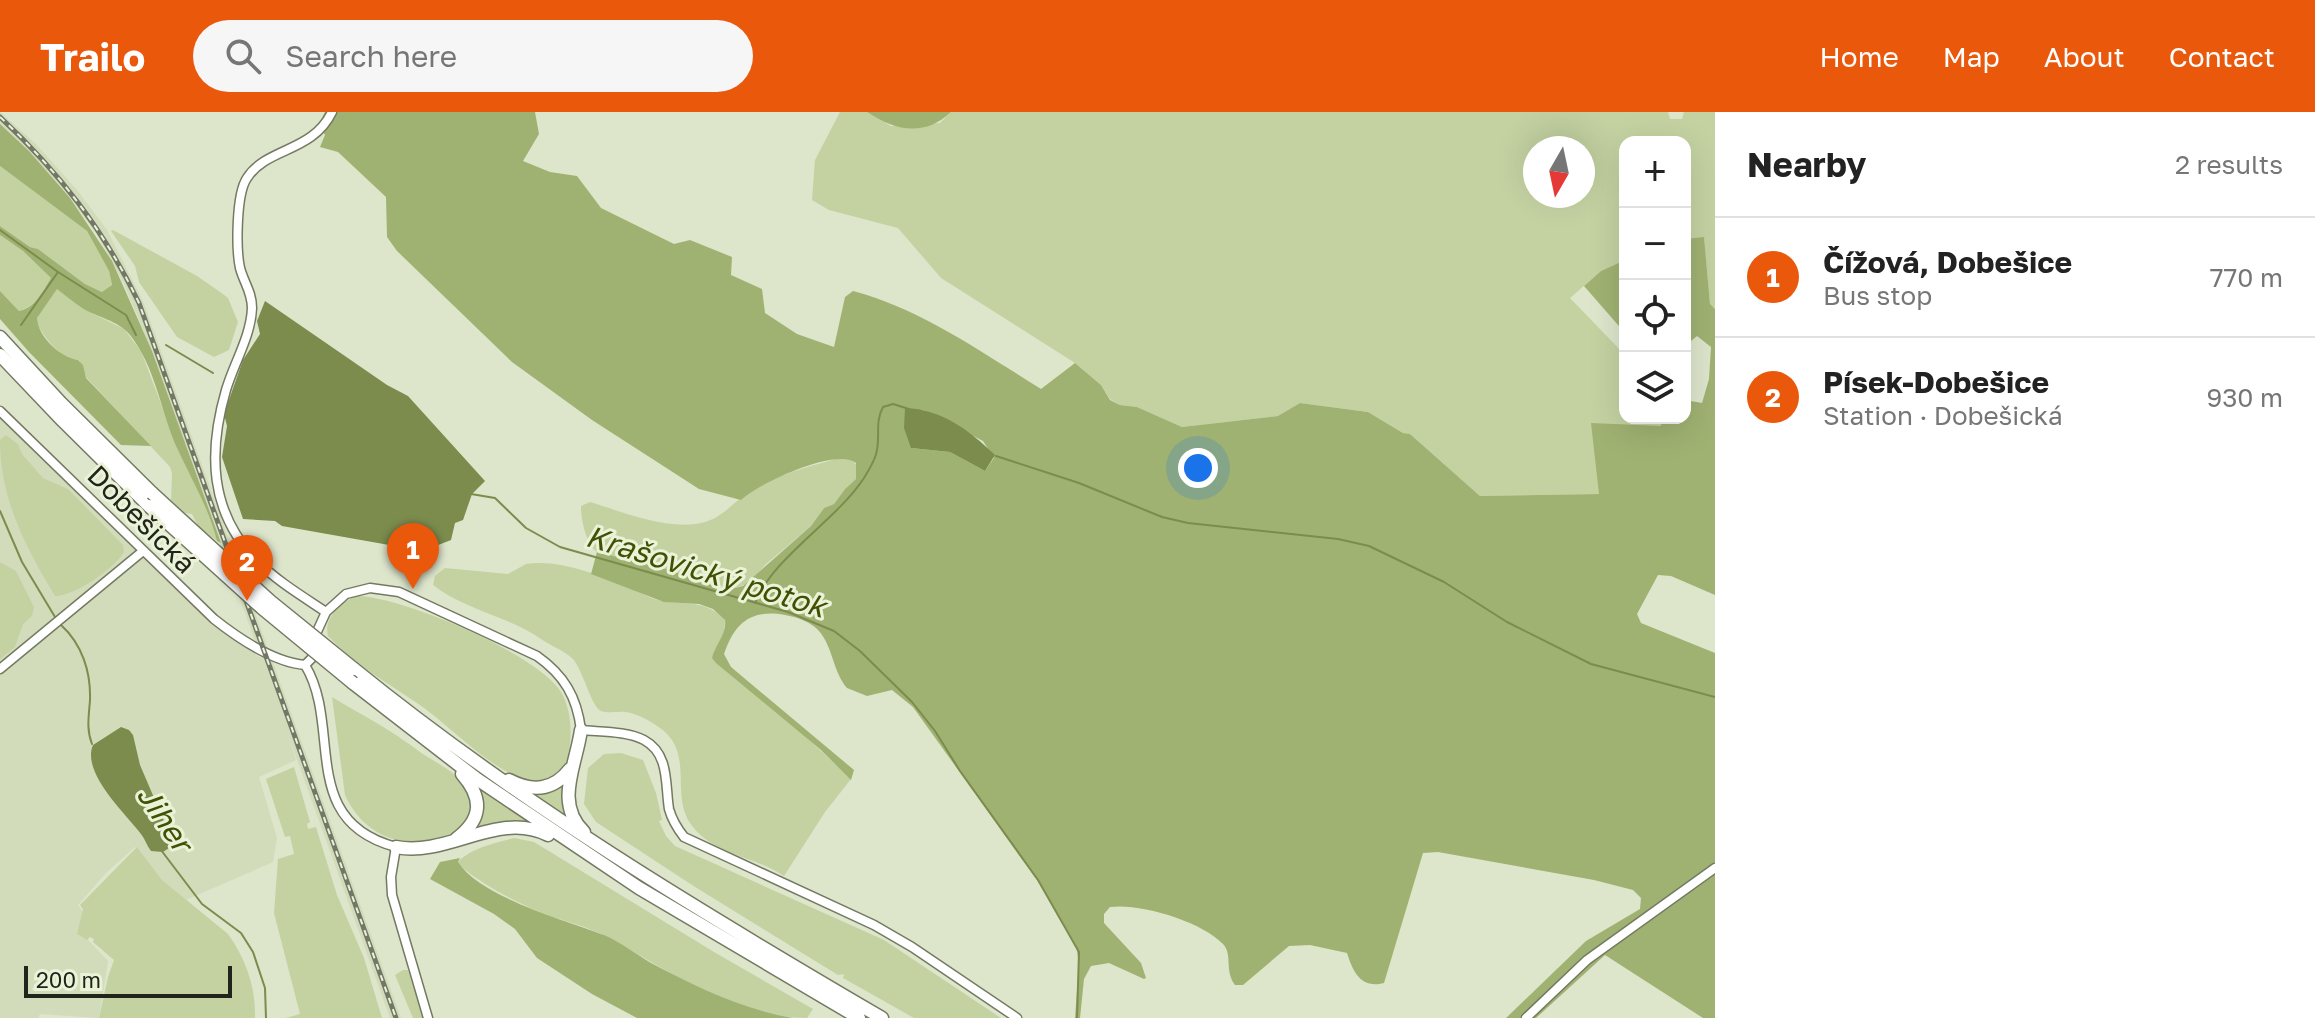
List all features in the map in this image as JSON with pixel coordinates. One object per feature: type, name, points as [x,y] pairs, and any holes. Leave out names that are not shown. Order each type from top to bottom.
[{"type":"highway","points":[[1,338],[5,354],[84,443],[262,608],[353,683],[447,757],[639,888],[859,1018]]},
{"type":"highway","points":[[5,354],[270,601],[481,767],[601,849],[882,1018]]},
{"type":"highway","points":[[581,730],[568,789],[569,812],[576,824],[601,849]]},
{"type":"highway","points":[[446,845],[471,826],[477,805],[471,784],[447,757]]},
{"type":"highway","points":[[481,767],[521,786],[538,789],[559,782],[572,767]]},
{"type":"highway","points":[[396,847],[420,849],[446,845],[495,829],[523,826],[587,853]]},
{"type":"street","points":[[326,612],[259,562],[234,532],[225,514],[219,489],[214,441],[221,406],[252,312],[251,296],[239,263],[239,201],[242,188],[257,166],[317,133],[332,112]]},
{"type":"street","name":"Dobešická","points":[[0,411],[229,631],[283,659],[305,665]]},
{"type":"street","points":[[0,669],[143,551]]},
{"type":"street","points":[[428,1018],[392,895],[391,877],[396,847],[361,831],[338,805],[327,769],[316,687],[305,665],[312,658],[318,626],[326,612],[346,594],[370,588],[385,588],[414,599],[527,652],[553,668],[574,697],[581,730],[632,736],[654,747],[665,772],[669,810],[674,825],[684,837],[874,925],[1017,1018]]},
{"type":"street","points":[[1526,1018],[1587,960],[1715,868]]},
{"type":"shaded area","points":[[0,112],[36,144],[78,191],[107,230],[143,301],[401,1018],[390,1018],[287,732],[296,760],[259,777],[277,838],[273,862],[186,900],[162,880],[135,847],[106,873],[78,905],[83,912],[78,934],[108,961],[99,1018],[40,1014],[38,1018],[0,1018],[0,419],[211,622],[261,658],[152,351],[124,284],[98,236],[70,198],[29,151],[0,124]]},
{"type":"shaded area","points":[[325,112],[535,112],[539,134],[523,161],[550,172],[577,176],[601,208],[674,244],[690,240],[732,257],[731,275],[762,289],[765,313],[797,334],[834,347],[845,297],[853,291],[926,320],[1041,389],[1075,363],[1101,385],[1110,400],[1137,407],[1182,427],[1278,416],[1300,403],[1368,412],[1410,434],[1480,496],[1599,494],[1591,423],[1691,424],[1691,401],[1702,403],[1709,379],[1711,347],[1697,336],[1691,341],[1691,238],[1704,237],[1710,304],[1715,309],[1715,595],[1671,576],[1658,575],[1637,614],[1641,623],[1715,653],[1715,1018],[1703,1018],[1605,955],[1536,1018],[1506,1018],[1586,941],[1640,909],[1641,898],[1633,890],[1594,880],[1438,852],[1423,853],[1384,983],[1369,984],[1359,977],[1347,953],[1310,945],[1289,946],[1243,985],[1235,985],[1226,948],[1213,936],[1170,915],[1123,906],[1110,907],[1104,914],[1104,923],[1141,963],[1146,978],[1109,963],[1091,966],[1084,979],[1080,1018],[1075,1018],[1079,964],[1076,945],[1042,887],[913,707],[892,690],[867,696],[847,688],[824,637],[804,620],[763,614],[739,626],[724,654],[731,667],[854,770],[851,780],[821,750],[716,663],[712,658],[725,620],[713,609],[699,604],[664,602],[591,574],[597,552],[666,569],[726,590],[743,586],[811,526],[824,508],[834,504],[856,479],[856,463],[846,459],[815,463],[763,485],[741,500],[699,489],[592,420],[512,362],[397,251],[387,237],[386,197],[338,152],[320,147],[325,135],[319,124]],"holes":[[[923,410],[983,441],[994,458],[985,471],[950,452],[911,448]]]},
{"type":"shaded area","points":[[840,112],[867,112],[891,126],[940,123],[951,112],[1668,112],[1670,119],[1682,119],[1684,112],[1715,112],[1715,309],[1710,305],[1704,238],[1691,239],[1691,136],[1619,136],[1619,263],[1601,271],[1570,298],[1619,349],[1619,424],[1662,426],[1600,494],[1480,496],[1410,434],[1368,412],[1300,403],[1279,416],[1182,427],[1137,407],[1120,405],[1110,399],[1101,385],[1075,363],[941,278],[898,228],[829,210],[812,200],[815,160]]},
{"type":"shaded area","points":[[867,112],[951,112],[931,125],[910,128],[888,124]]},
{"type":"shaded area","points":[[0,124],[29,151],[70,198],[112,261],[152,351],[221,543],[217,541],[205,506],[172,436],[146,361],[130,335],[114,323],[82,308],[57,289],[37,318],[41,332],[51,345],[83,365],[86,378],[151,446],[121,445],[0,319],[0,291],[19,311],[34,303],[51,278],[23,251],[0,235],[0,226],[30,247],[38,249],[85,284],[102,292],[112,285],[109,271],[87,231],[0,166]]},
{"type":"shaded area","points":[[0,166],[87,231],[109,271],[112,286],[102,292],[85,284],[38,249],[30,247],[0,226]]},
{"type":"shaded area","points":[[113,230],[197,276],[228,298],[238,322],[229,350],[214,357],[177,337],[139,282],[135,266]]},
{"type":"shaded area","points":[[0,235],[23,251],[51,278],[34,302],[19,311],[0,291]]},
{"type":"shaded area","points":[[1619,263],[1619,326],[1584,286],[1601,271]]},
{"type":"shaded area","points":[[57,288],[82,308],[124,329],[141,351],[217,541],[198,526],[192,514],[185,513],[171,500],[170,467],[86,377],[79,360],[59,351],[36,323],[39,312]]},
{"type":"shaded area","points":[[265,301],[387,385],[408,396],[485,481],[472,494],[463,520],[455,523],[451,540],[423,551],[282,526],[275,521],[243,519],[222,457],[227,426],[224,414],[243,360],[260,334],[257,321]]},
{"type":"shaded area","points":[[905,408],[943,417],[976,438],[995,455],[985,471],[950,452],[911,448],[904,428]]},
{"type":"shaded area","points":[[6,435],[18,444],[22,454],[43,478],[68,489],[123,545],[124,552],[112,566],[73,592],[55,596],[16,521],[1,462],[0,440]]},
{"type":"shaded area","points":[[843,457],[852,459],[858,468],[856,479],[834,504],[824,508],[811,526],[766,564],[749,583],[732,589],[597,552],[585,531],[581,506],[590,502],[662,523],[705,522],[766,482]]},
{"type":"shaded area","points":[[0,562],[16,571],[34,607],[32,616],[23,624],[15,647],[0,659]]},
{"type":"shaded area","points":[[526,564],[552,564],[578,569],[658,600],[703,606],[725,620],[724,634],[714,651],[851,779],[825,812],[784,876],[724,850],[693,827],[683,803],[678,753],[664,731],[631,713],[601,711],[594,703],[576,663],[568,655],[529,631],[459,601],[433,585],[435,576],[445,568],[508,574]]},
{"type":"shaded area","points":[[357,596],[435,616],[498,645],[547,677],[561,692],[570,721],[570,741],[563,770],[534,781],[508,772],[349,655],[328,636],[327,629],[335,612]]},
{"type":"shaded area","points":[[332,697],[397,736],[461,781],[471,801],[468,818],[455,832],[435,840],[411,842],[386,836],[363,821],[345,795]]},
{"type":"shaded area","points":[[121,727],[133,735],[140,765],[170,835],[169,848],[163,852],[151,851],[93,768],[93,745]]},
{"type":"shaded area","points":[[621,753],[643,760],[656,793],[662,820],[659,821],[675,846],[884,940],[1001,1018],[914,1018],[843,978],[844,974],[838,975],[596,822],[584,804],[588,768],[604,754]]},
{"type":"shaded area","points":[[294,767],[310,822],[308,829],[316,827],[337,895],[364,958],[382,1018],[286,1018],[300,1014],[274,913],[278,859],[294,854],[290,836],[285,837],[266,779]]},
{"type":"shaded area","points":[[568,777],[571,822],[525,791]]},
{"type":"shaded area","points":[[476,784],[531,822],[507,823],[469,835]]},
{"type":"shaded area","points":[[514,838],[534,842],[813,1009],[807,1018],[780,1016],[728,1001],[679,978],[601,934],[508,897],[469,873],[458,862],[477,850]]},
{"type":"shaded area","points":[[137,847],[162,880],[228,934],[249,974],[255,1018],[99,1018],[114,960],[93,942],[94,939],[90,937],[87,940],[77,934],[83,909],[80,905]]},
{"type":"shaded area","points":[[460,858],[458,862],[469,875],[504,897],[604,935],[651,963],[720,996],[793,1018],[637,1018],[592,994],[537,958],[515,929],[494,914],[430,879],[440,862]]},
{"type":"shaded area","points":[[408,970],[424,1018],[413,1018],[395,975]]},
{"type":"waterway","name":"Krašovický potok","points":[[0,230],[58,272],[21,325]]},
{"type":"waterway","name":"Krašovický potok","points":[[58,272],[126,315],[136,335]]},
{"type":"waterway","name":"Krašovický potok","points":[[166,345],[213,373]]},
{"type":"waterway","points":[[755,603],[776,570],[864,478],[876,453],[883,407],[893,404],[909,409]]},
{"type":"waterway","points":[[996,456],[1079,483],[1162,517],[1188,523],[1338,539],[1369,546],[1444,582],[1507,622],[1591,664],[1715,697]]},
{"type":"waterway","name":"Krašovický potok","points":[[471,494],[495,498],[526,528],[560,547],[788,612],[834,631],[860,651],[912,702],[935,731],[1038,880],[1079,952],[1077,1018]]},
{"type":"waterway","name":"Jiher","points":[[0,511],[22,562],[55,617]]},
{"type":"waterway","name":"Jiher","points":[[61,625],[75,641],[87,669],[90,690],[88,727],[92,744]]},
{"type":"waterway","name":"Jiher","points":[[161,850],[202,904],[241,933],[253,952],[265,988],[266,1018]]},
{"type":"railway","points":[[0,117],[42,159],[78,203],[111,251],[139,303],[396,1018]]},
{"type":"place","name":"Čížová, Dobešice","points":[[413,589]]},
{"type":"place","name":"Písek-Dobešice","points":[[247,601]]}]
